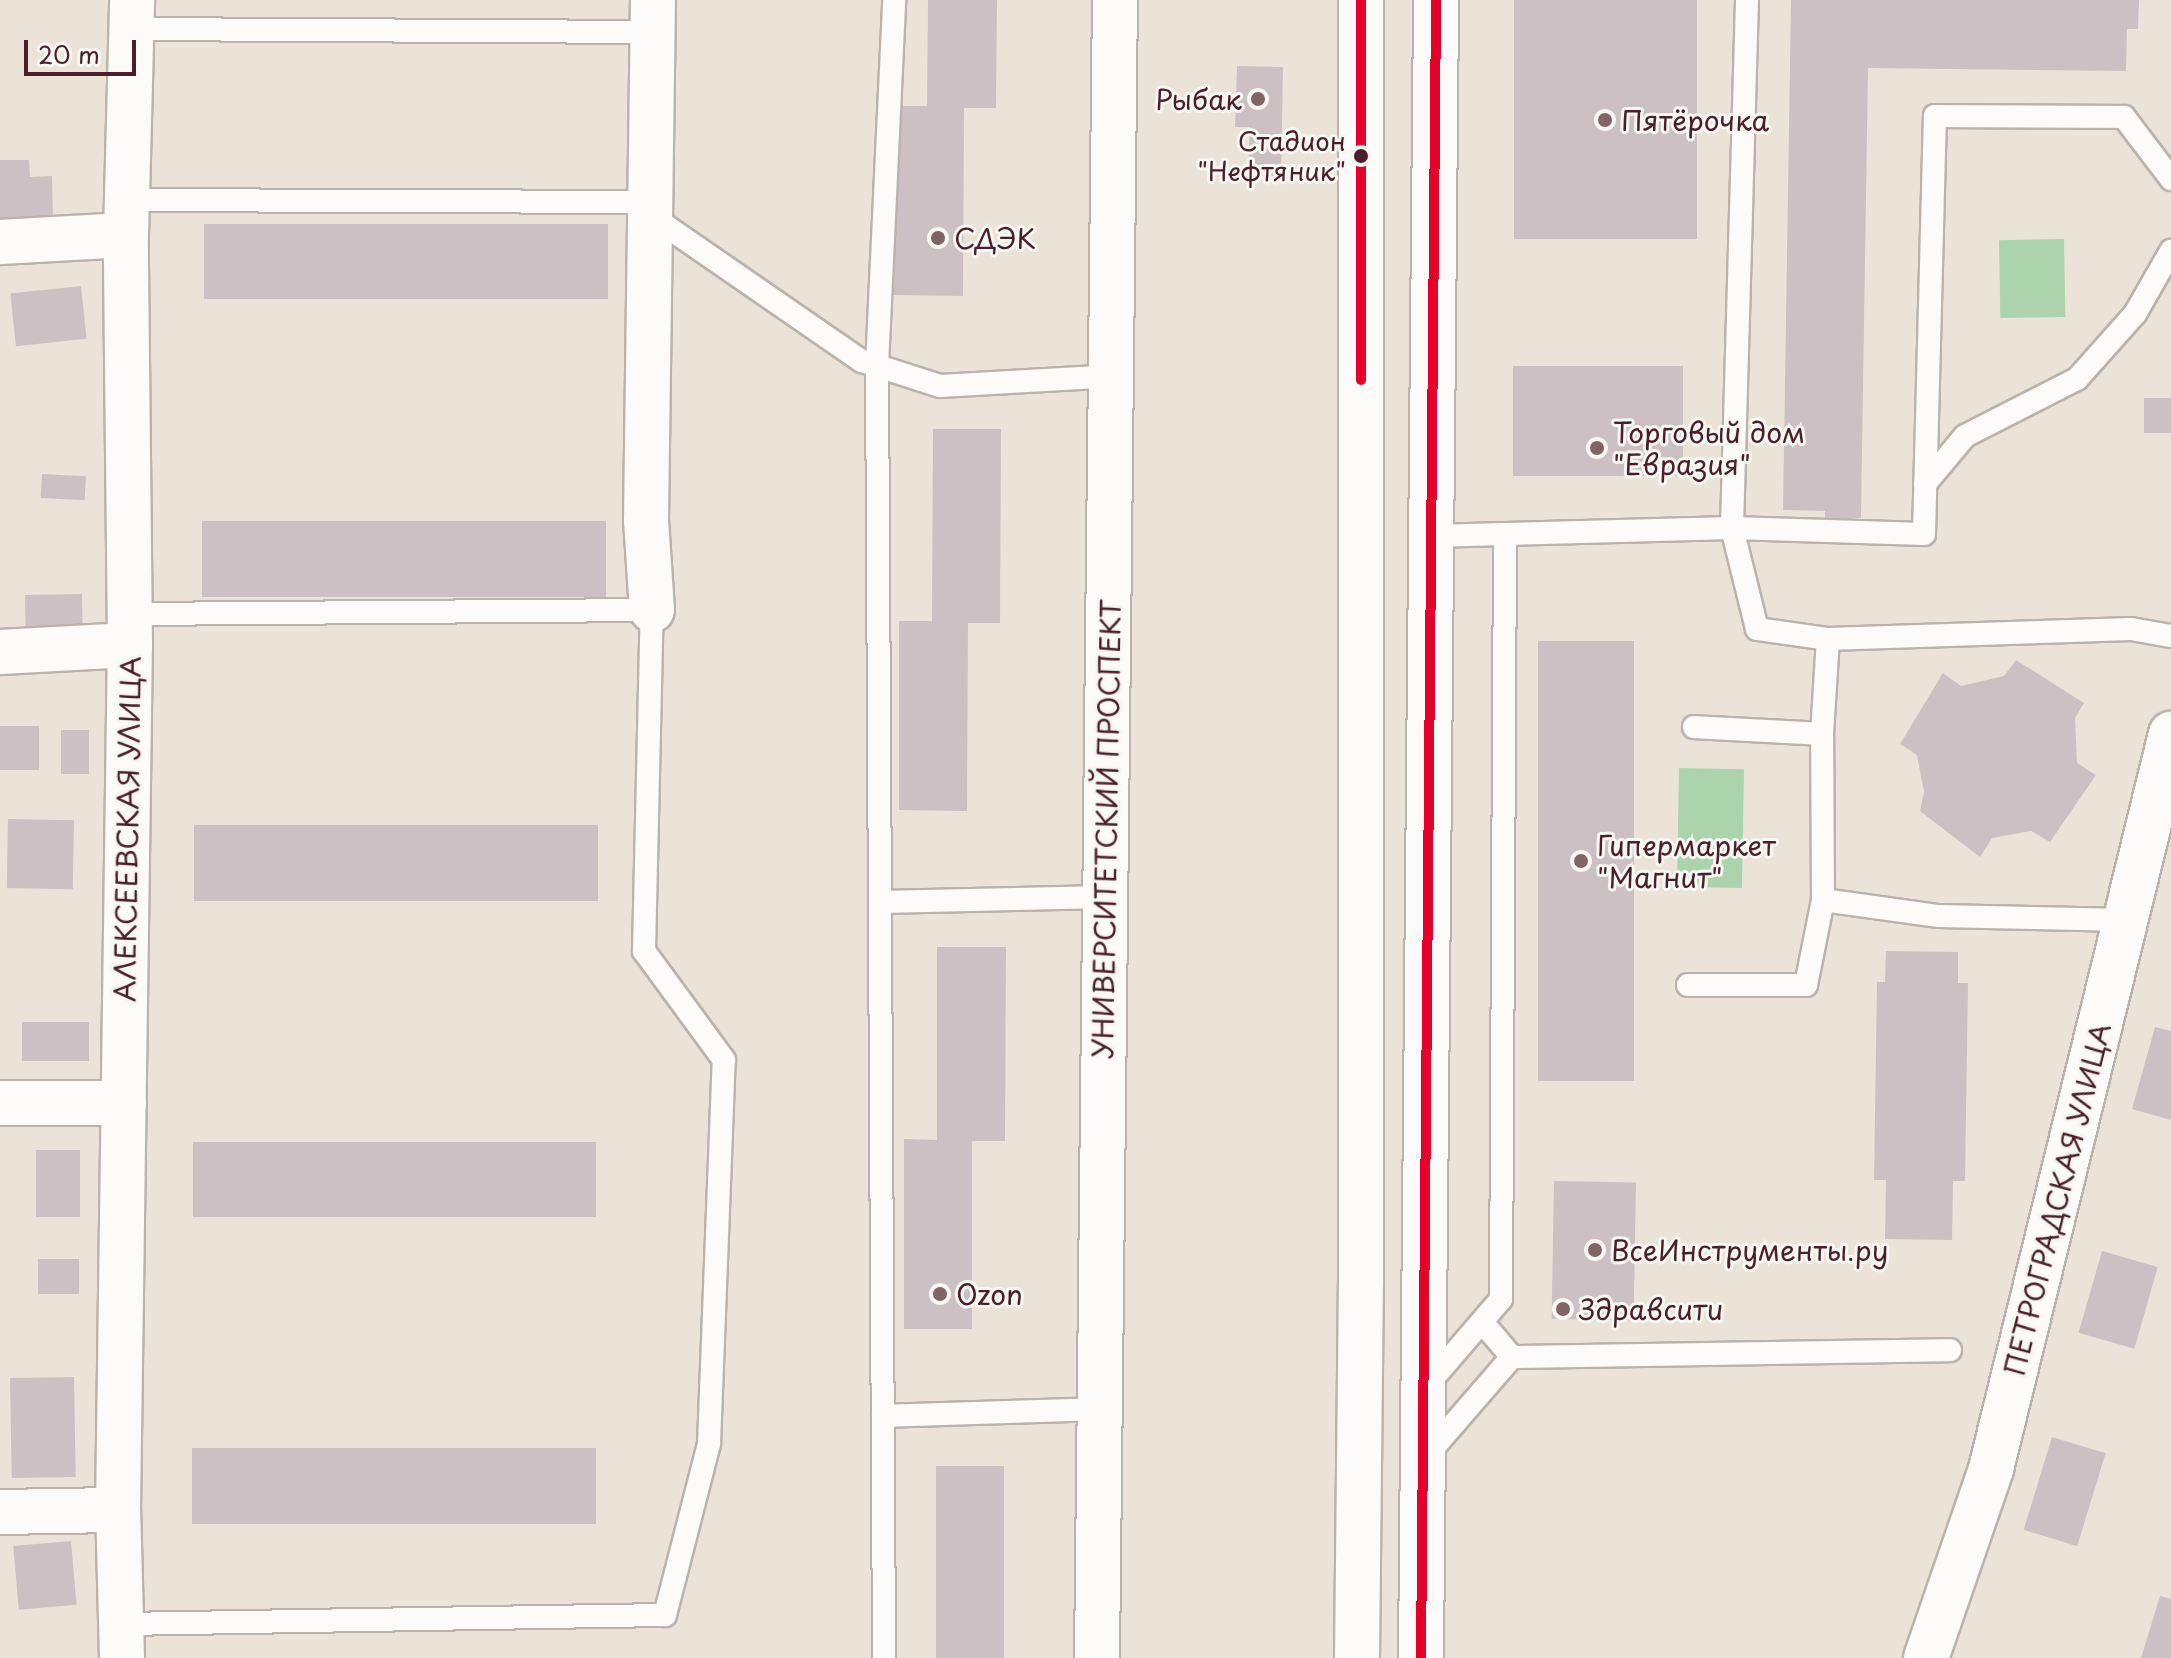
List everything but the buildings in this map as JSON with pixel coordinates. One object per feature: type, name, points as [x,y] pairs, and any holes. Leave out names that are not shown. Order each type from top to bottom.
[{"type":"main road","name":"УНИВЕРСИТЕТСКИЙ ПРОСПЕКТ","points":[[1097,1658],[1115,0]]},
{"type":"main road","points":[[1357,1658],[1361,1282],[1361,0]]},
{"type":"main road","points":[[1421,1658],[1436,0]]},
{"type":"main road","name":"АЛЕКСЕЕВСКАЯ УЛИЦА","points":[[122,1641],[118,1510],[129,629],[127,218],[132,15]]},
{"type":"main road","points":[[652,610],[646,520],[653,16]]},
{"type":"main road","points":[[0,242],[127,218]]},
{"type":"main road","points":[[0,652],[129,629]]},
{"type":"main road","name":"ПЕТРОГРАДСКАЯ УЛИЦА","points":[[1926,1658],[1991,1469],[2171,734]]},
{"type":"main road","points":[[0,1103],[124,1103]]},
{"type":"main road","points":[[0,1512],[118,1510]]},
{"type":"lane","points":[[884,1658],[877,366],[894,0]]},
{"type":"lane","points":[[1747,0],[1732,528],[1757,629],[1828,639],[2131,629],[2171,636]]},
{"type":"lane","points":[[132,15],[653,16]]},
{"type":"lane","points":[[1430,536],[1732,528],[1924,534],[1935,116],[2124,117],[2171,179]]},
{"type":"lane","points":[[127,218],[650,208],[862,361],[940,386],[1111,376]]},
{"type":"lane","points":[[1925,484],[1965,436],[2077,379],[2135,314],[2171,251]]},
{"type":"lane","points":[[1422,1391],[1501,1299],[1505,534]]},
{"type":"lane","points":[[122,1641],[665,1615],[709,1444],[724,1060],[644,951],[652,610],[129,629]]},
{"type":"lane","points":[[1688,985],[1806,985],[1823,900],[1822,734],[1828,639]]},
{"type":"lane","points":[[1694,727],[1822,734]]},
{"type":"lane","points":[[880,902],[1105,897]]},
{"type":"lane","points":[[1823,900],[1939,916],[2126,920]]},
{"type":"lane","points":[[1482,1322],[1512,1357]]},
{"type":"lane","points":[[1421,1462],[1512,1357],[1950,1350]]},
{"type":"lane","points":[[883,1416],[1100,1409]]},
{"type":"green space","points":[[2064,239],[2065,317],[2000,318],[1999,240]]},
{"type":"green space","points":[[1679,768],[1744,769],[1742,888],[1677,887]]},
{"type":"transit line","points":[[1361,0],[1361,380]]},
{"type":"transit line","points":[[1421,1658],[1436,0]]},
{"type":"place","name":"Рыбак","points":[[1258,99]]},
{"type":"place","name":"Пятёрочка","points":[[1605,120]]},
{"type":"place","name":"Стадион \"Нефтяник\"","points":[[1361,156]]},
{"type":"place","name":"СДЭК","points":[[938,238]]},
{"type":"place","name":"Торговый дом \"Евразия\"","points":[[1597,448]]},
{"type":"place","name":"Гипермаркет \"Магнит\"","points":[[1581,861]]},
{"type":"place","name":"ВсеИнструменты.ру","points":[[1595,1250]]},
{"type":"place","name":"Ozon","points":[[940,1294]]},
{"type":"place","name":"Здравсити","points":[[1563,1309]]}]
